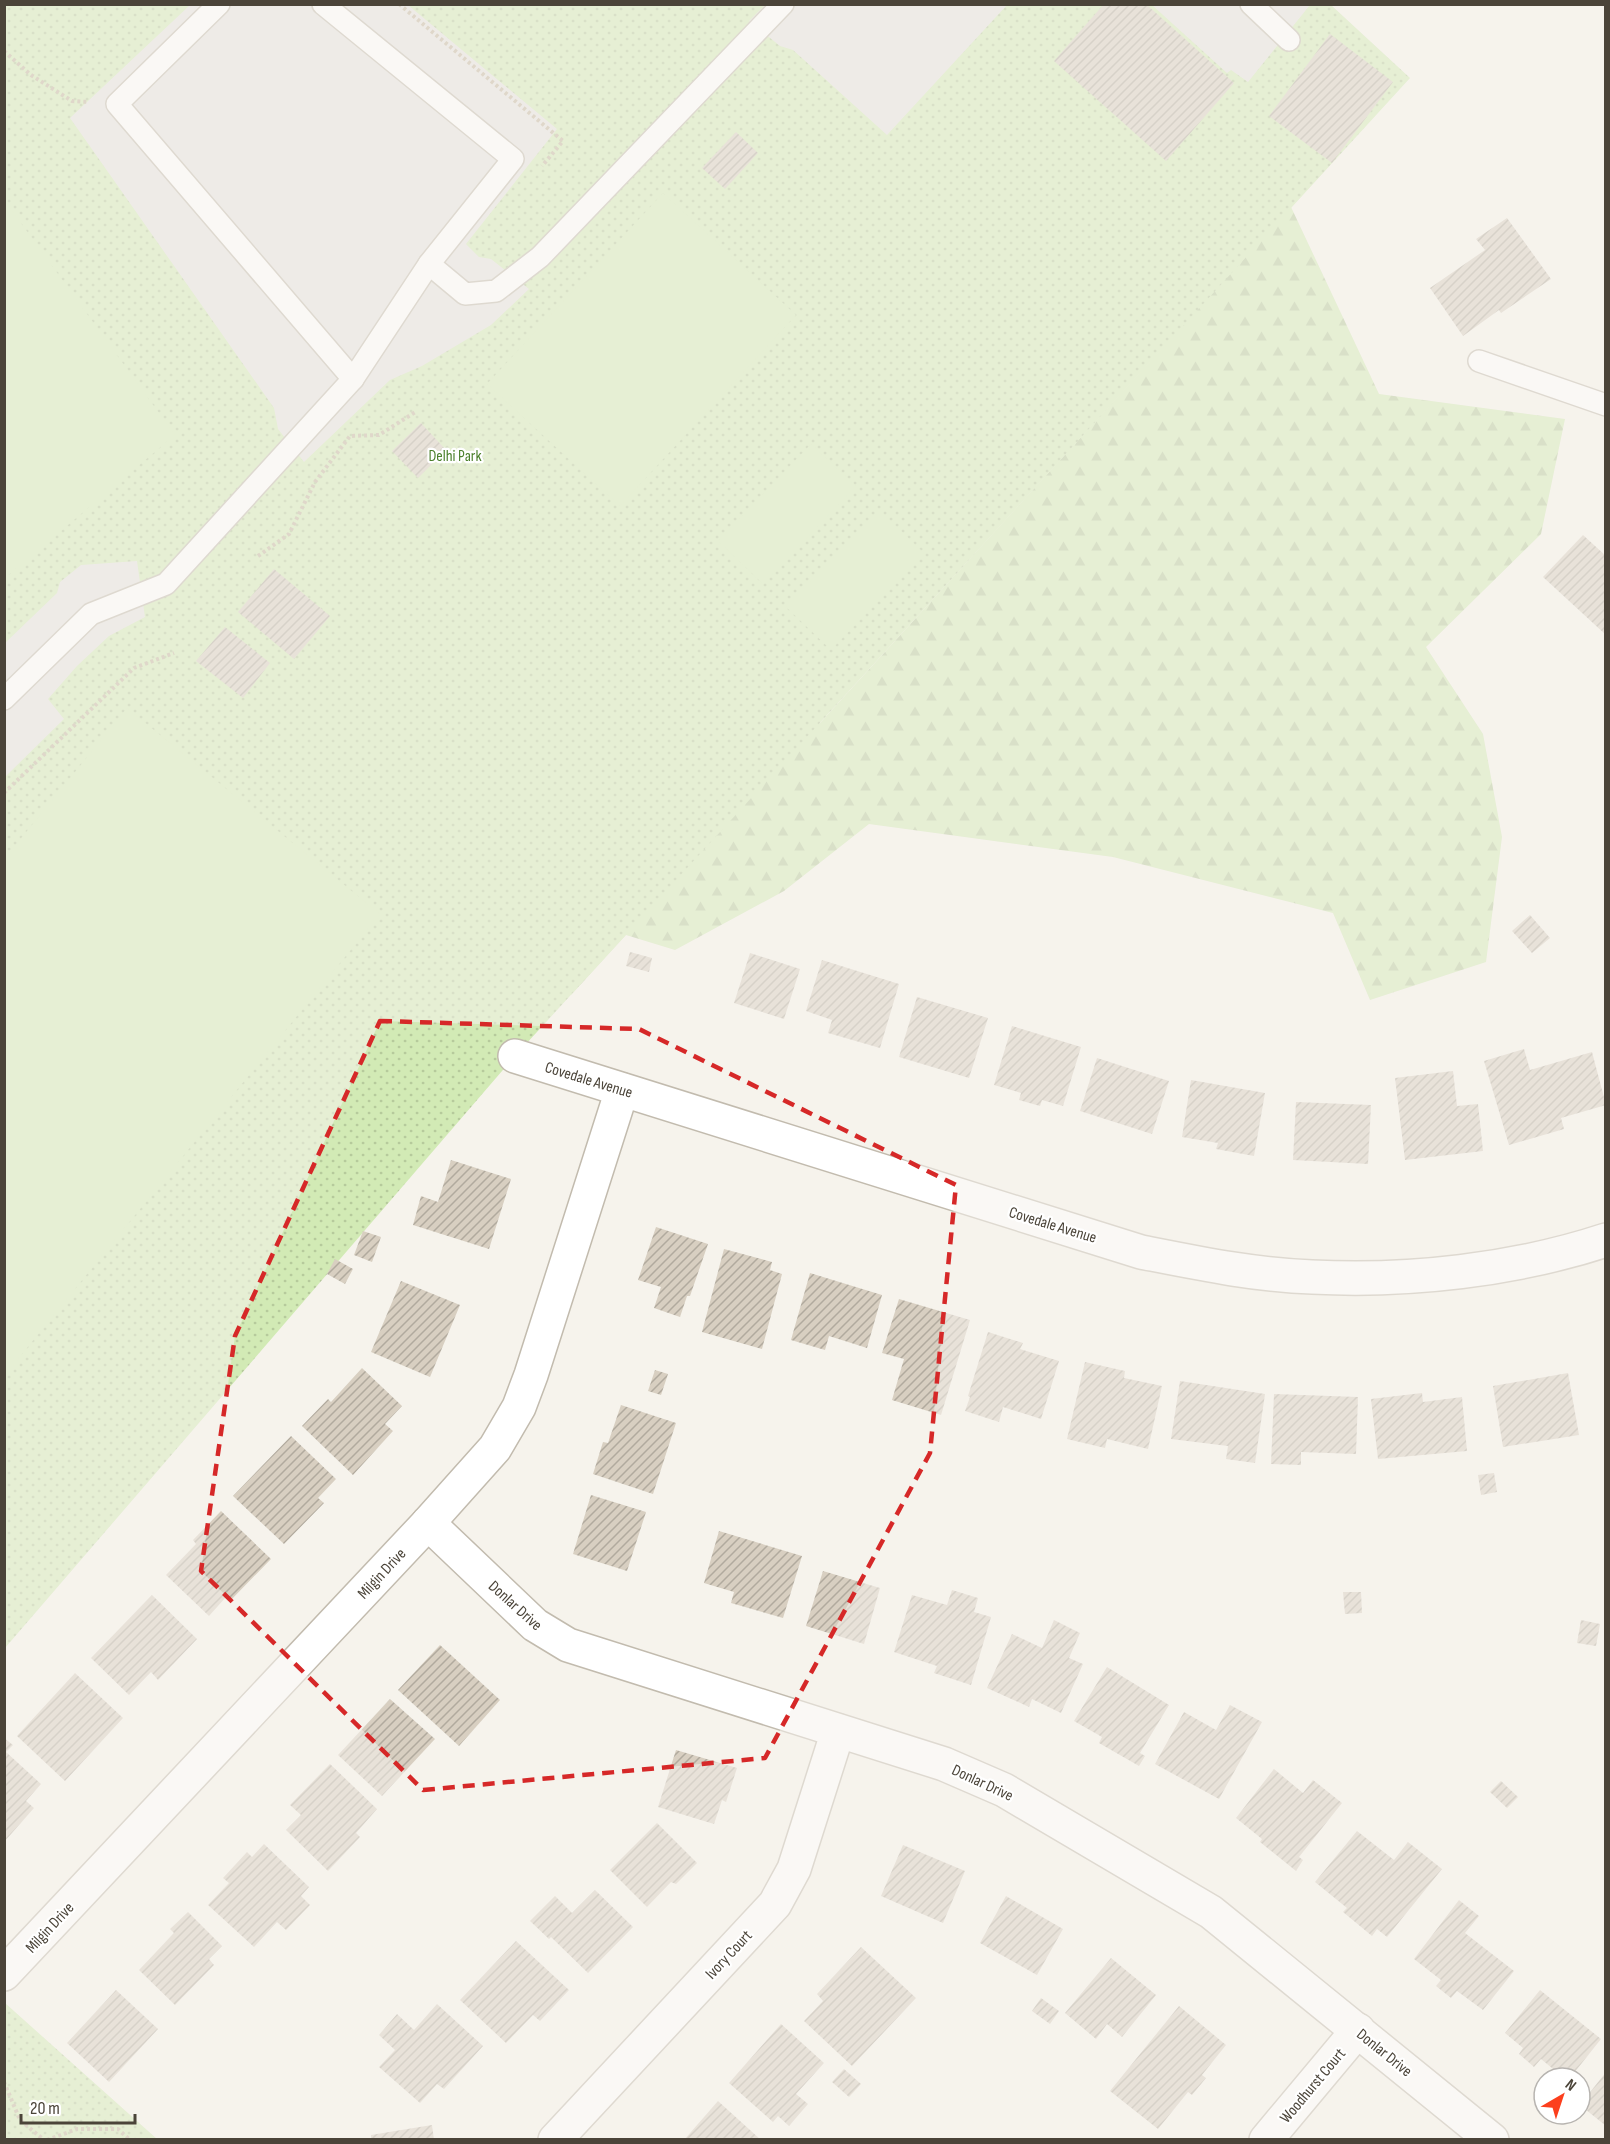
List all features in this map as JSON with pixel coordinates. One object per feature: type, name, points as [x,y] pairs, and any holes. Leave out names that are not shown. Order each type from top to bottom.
[{"type":"street","name":"Covedale Avenue","points":[[515,1056],[1140,1252],[1226,1268],[1312,1277],[1398,1277],[1501,1266],[1605,1240]]},
{"type":"street","name":"Milgin Drive","points":[[4,1974],[428,1523],[495,1448],[519,1407],[531,1375],[599,1156],[622,1090]]},
{"type":"street","name":"Donlar Drive","points":[[428,1523],[535,1625],[568,1645],[944,1764],[1004,1790],[1211,1912],[1492,2139]]},
{"type":"street","name":"Ivory Court","points":[[555,2139],[775,1904],[794,1869],[838,1731]]},
{"type":"street","name":"Woodhurst Court","points":[[1266,2139],[1358,2030]]},
{"type":"lane","points":[[219,4],[117,104],[353,378]]},
{"type":"lane","points":[[4,699],[91,614],[166,584],[353,378],[429,264],[513,159],[324,4]]},
{"type":"lane","points":[[429,264],[465,294],[496,291],[540,258],[783,4]]},
{"type":"lane","points":[[1251,4],[1289,40]]},
{"type":"lane","points":[[1479,361],[1605,405]]},
{"type":"path","points":[[4,51],[31,75],[72,101],[117,104]]},
{"type":"path","points":[[258,556],[290,534],[315,482],[350,436],[379,435],[417,411]]},
{"type":"path","points":[[4,794],[134,668],[174,653]]},
{"type":"path","points":[[4,2082],[20,2120],[45,2139],[77,2129],[118,2129],[130,2139]]},
{"type":"highlighted area","points":[[380,1021],[639,1029],[956,1185],[930,1453],[765,1758],[423,1790],[201,1571],[235,1336]]},
{"type":"green space","name":"Delhi Park","points":[[5,5],[1331,5],[1410,78],[515,1056],[5,1648]]},
{"type":"green space","points":[[663,193],[796,315],[620,506],[487,384]]},
{"type":"green space","points":[[5,201],[175,435],[4,578]]},
{"type":"green space","points":[[1291,207],[1379,394],[1565,419],[1541,534],[1426,647],[1483,734],[1502,837],[1486,962],[1370,1000],[1333,913],[1113,857],[869,824],[784,891],[675,950],[626,935],[571,995],[594,770],[820,723]]},
{"type":"green space","points":[[811,444],[856,486],[763,584],[718,541]]},
{"type":"green space","points":[[879,510],[924,553],[831,650],[786,607]]},
{"type":"green space","points":[[127,708],[380,914],[5,1375],[5,858]]},
{"type":"green space","points":[[5,2003],[157,2139],[5,2139]]},
{"type":"shaded area","points":[[190,5],[408,5],[557,129],[466,244],[479,257],[491,259],[529,289],[491,325],[422,366],[390,380],[304,462],[278,429],[274,408],[70,118]]},
{"type":"shaded area","points":[[765,5],[1007,5],[887,135],[793,50],[780,46],[749,21]]},
{"type":"shaded area","points":[[1152,5],[1310,5],[1248,82],[1231,70],[1227,73]]},
{"type":"shaded area","points":[[137,561],[145,617],[109,636],[77,666],[48,699],[64,719],[5,777],[5,643],[57,593],[60,582],[81,565]]},
{"type":"building","points":[[1104,4],[1146,4],[1234,83],[1166,161],[1054,61]]},
{"type":"building","points":[[1330,34],[1393,82],[1332,163],[1269,116]]},
{"type":"building","points":[[736,132],[758,153],[725,189],[702,168]]},
{"type":"building","points":[[1507,218],[1551,279],[1501,313],[1499,310],[1463,336],[1430,288],[1485,250],[1476,239]]},
{"type":"building","points":[[421,423],[446,450],[418,478],[392,451]]},
{"type":"building","points":[[1583,535],[1606,556],[1606,635],[1543,577]]},
{"type":"building","points":[[274,569],[330,616],[294,659],[238,612]]},
{"type":"building","points":[[225,627],[270,663],[243,698],[196,661]]},
{"type":"building","points":[[1530,915],[1550,938],[1532,953],[1512,931]]},
{"type":"building","points":[[630,952],[652,958],[649,972],[626,966]]},
{"type":"building","points":[[750,953],[800,969],[784,1019],[734,1003]]},
{"type":"building","points":[[822,960],[899,984],[880,1048],[828,1033],[832,1020],[806,1011]]},
{"type":"building","points":[[917,997],[988,1018],[969,1078],[899,1057]]},
{"type":"building","points":[[1012,1026],[1081,1047],[1063,1106],[1042,1100],[1040,1106],[1019,1100],[1021,1093],[994,1085]]},
{"type":"building","points":[[1524,1049],[1530,1070],[1592,1052],[1606,1105],[1561,1118],[1564,1129],[1509,1145],[1484,1061]]},
{"type":"building","points":[[1097,1058],[1169,1081],[1152,1134],[1080,1111]]},
{"type":"building","points":[[1453,1071],[1457,1106],[1478,1104],[1483,1151],[1405,1160],[1395,1078]]},
{"type":"building","points":[[1191,1080],[1265,1093],[1254,1156],[1216,1149],[1218,1143],[1182,1137]]},
{"type":"building","points":[[1296,1102],[1371,1105],[1368,1164],[1293,1160]]},
{"type":"building","points":[[451,1160],[511,1179],[489,1249],[413,1225],[421,1196],[438,1202]]},
{"type":"building","points":[[656,1227],[708,1244],[690,1296],[687,1296],[680,1317],[654,1308],[661,1287],[638,1280]]},
{"type":"building","points":[[363,1231],[381,1237],[372,1262],[354,1255]]},
{"type":"building","points":[[724,1249],[772,1262],[770,1270],[782,1274],[762,1349],[702,1332]]},
{"type":"building","points":[[335,1259],[353,1269],[345,1284],[327,1274]]},
{"type":"building","points":[[810,1273],[882,1295],[867,1348],[829,1336],[825,1350],[791,1340]]},
{"type":"building","points":[[401,1281],[460,1305],[430,1377],[371,1352]]},
{"type":"building","points":[[899,1299],[970,1320],[941,1415],[892,1400],[904,1359],[882,1353]]},
{"type":"building","points":[[988,1332],[1023,1343],[1020,1349],[1059,1361],[1041,1419],[1003,1407],[999,1422],[965,1411]]},
{"type":"building","points":[[1085,1362],[1125,1371],[1124,1378],[1162,1386],[1148,1449],[1107,1439],[1105,1448],[1067,1439]]},
{"type":"building","points":[[362,1368],[402,1406],[385,1424],[393,1431],[353,1475],[302,1426],[328,1399],[331,1402]]},
{"type":"building","points":[[655,1370],[668,1374],[661,1395],[648,1391]]},
{"type":"building","points":[[1568,1373],[1579,1435],[1503,1447],[1493,1386]]},
{"type":"building","points":[[1180,1381],[1265,1394],[1255,1463],[1226,1459],[1228,1446],[1171,1439]]},
{"type":"building","points":[[1422,1393],[1423,1402],[1462,1397],[1467,1451],[1378,1459],[1371,1399]]},
{"type":"building","points":[[1274,1394],[1358,1397],[1356,1454],[1301,1452],[1301,1465],[1271,1464]]},
{"type":"building","points":[[621,1405],[676,1423],[653,1494],[593,1474],[603,1442],[608,1443]]},
{"type":"building","points":[[291,1436],[336,1479],[318,1498],[324,1503],[284,1544],[233,1496]]},
{"type":"building","points":[[1494,1473],[1497,1492],[1481,1495],[1478,1475]]},
{"type":"building","points":[[591,1495],[646,1512],[627,1571],[573,1554]]},
{"type":"building","points":[[221,1511],[271,1559],[230,1601],[226,1597],[209,1616],[166,1575],[196,1544],[193,1540]]},
{"type":"building","points":[[719,1531],[802,1556],[783,1618],[731,1603],[734,1592],[704,1583]]},
{"type":"building","points":[[823,1571],[880,1588],[864,1644],[806,1626]]},
{"type":"building","points":[[952,1590],[978,1598],[974,1612],[991,1617],[971,1685],[934,1673],[937,1666],[894,1652],[912,1595],[947,1605]]},
{"type":"building","points":[[1343,1592],[1361,1592],[1362,1613],[1345,1614]]},
{"type":"building","points":[[152,1595],[197,1639],[158,1680],[151,1672],[129,1695],[91,1658]]},
{"type":"building","points":[[1054,1620],[1080,1633],[1069,1658],[1083,1664],[1061,1713],[1032,1699],[1029,1707],[987,1688],[1012,1634],[1042,1648]]},
{"type":"building","points":[[1581,1620],[1600,1624],[1596,1646],[1577,1643]]},
{"type":"building","points":[[440,1645],[500,1700],[459,1746],[398,1690]]},
{"type":"building","points":[[1107,1667],[1169,1705],[1140,1753],[1145,1756],[1139,1766],[1099,1743],[1102,1737],[1074,1721]]},
{"type":"building","points":[[75,1673],[123,1718],[65,1781],[17,1736]]},
{"type":"building","points":[[390,1699],[435,1739],[382,1796],[338,1755]]},
{"type":"building","points":[[1230,1705],[1262,1722],[1219,1799],[1155,1764],[1184,1712],[1216,1730]]},
{"type":"building","points":[[4,1738],[13,1745],[6,1752],[41,1784],[26,1801],[34,1808],[4,1842]]},
{"type":"building","points":[[676,1750],[737,1768],[726,1802],[722,1800],[714,1824],[658,1807]]},
{"type":"building","points":[[330,1764],[377,1809],[356,1833],[360,1837],[328,1871],[286,1830],[301,1815],[290,1805]]},
{"type":"building","points":[[1274,1769],[1303,1793],[1313,1780],[1342,1803],[1299,1857],[1303,1860],[1296,1871],[1260,1842],[1262,1839],[1236,1818]]},
{"type":"building","points":[[1501,1781],[1518,1797],[1507,1808],[1490,1792]]},
{"type":"building","points":[[657,1823],[697,1863],[676,1884],[671,1882],[647,1907],[610,1870]]},
{"type":"building","points":[[1357,1831],[1394,1860],[1408,1842],[1442,1869],[1387,1937],[1377,1929],[1372,1936],[1343,1912],[1347,1908],[1315,1882]]},
{"type":"building","points":[[264,1844],[309,1887],[301,1896],[310,1905],[286,1930],[277,1922],[254,1947],[208,1905],[229,1883],[223,1878],[247,1852],[252,1857]]},
{"type":"building","points":[[903,1845],[965,1871],[943,1923],[881,1896]]},
{"type":"building","points":[[595,1890],[633,1927],[588,1973],[551,1937],[549,1939],[530,1921],[555,1896],[572,1913]]},
{"type":"building","points":[[1006,1896],[1063,1929],[1037,1975],[980,1943]]},
{"type":"building","points":[[1459,1900],[1479,1916],[1465,1933],[1514,1971],[1483,2010],[1457,1991],[1451,1998],[1436,1986],[1441,1980],[1414,1959]]},
{"type":"building","points":[[188,1912],[222,1946],[209,1959],[214,1965],[175,2005],[139,1970],[174,1933],[170,1929]]},
{"type":"building","points":[[516,1941],[569,1990],[540,2021],[533,2015],[506,2043],[460,2000]]},
{"type":"building","points":[[861,1947],[916,1998],[852,2066],[804,2021],[823,2001],[817,1994]]},
{"type":"building","points":[[1111,1958],[1156,1995],[1122,2037],[1107,2024],[1096,2039],[1065,2013]]},
{"type":"building","points":[[116,1990],[158,2029],[109,2082],[67,2043]]},
{"type":"building","points":[[1540,1990],[1601,2039],[1580,2066],[1549,2066],[1541,2059],[1533,2066],[1519,2054],[1523,2048],[1505,2033]]},
{"type":"building","points":[[1041,1998],[1059,2011],[1050,2024],[1032,2011]]},
{"type":"building","points":[[437,2004],[483,2046],[444,2089],[437,2084],[420,2103],[379,2067],[395,2050],[379,2035],[397,2014],[414,2030]]},
{"type":"building","points":[[1179,2006],[1226,2045],[1202,2075],[1206,2078],[1192,2095],[1188,2092],[1158,2129],[1110,2091]]},
{"type":"building","points":[[781,2024],[824,2063],[796,2094],[808,2104],[789,2126],[778,2116],[773,2122],[729,2083]]},
{"type":"building","points":[[844,2069],[861,2084],[849,2097],[832,2082]]},
{"type":"building","points":[[1606,2072],[1606,2126],[1592,2115],[1592,2090]]},
{"type":"building","points":[[718,2101],[761,2140],[684,2140]]},
{"type":"building","points":[[432,2125],[434,2140],[371,2140],[371,2135]]}]
